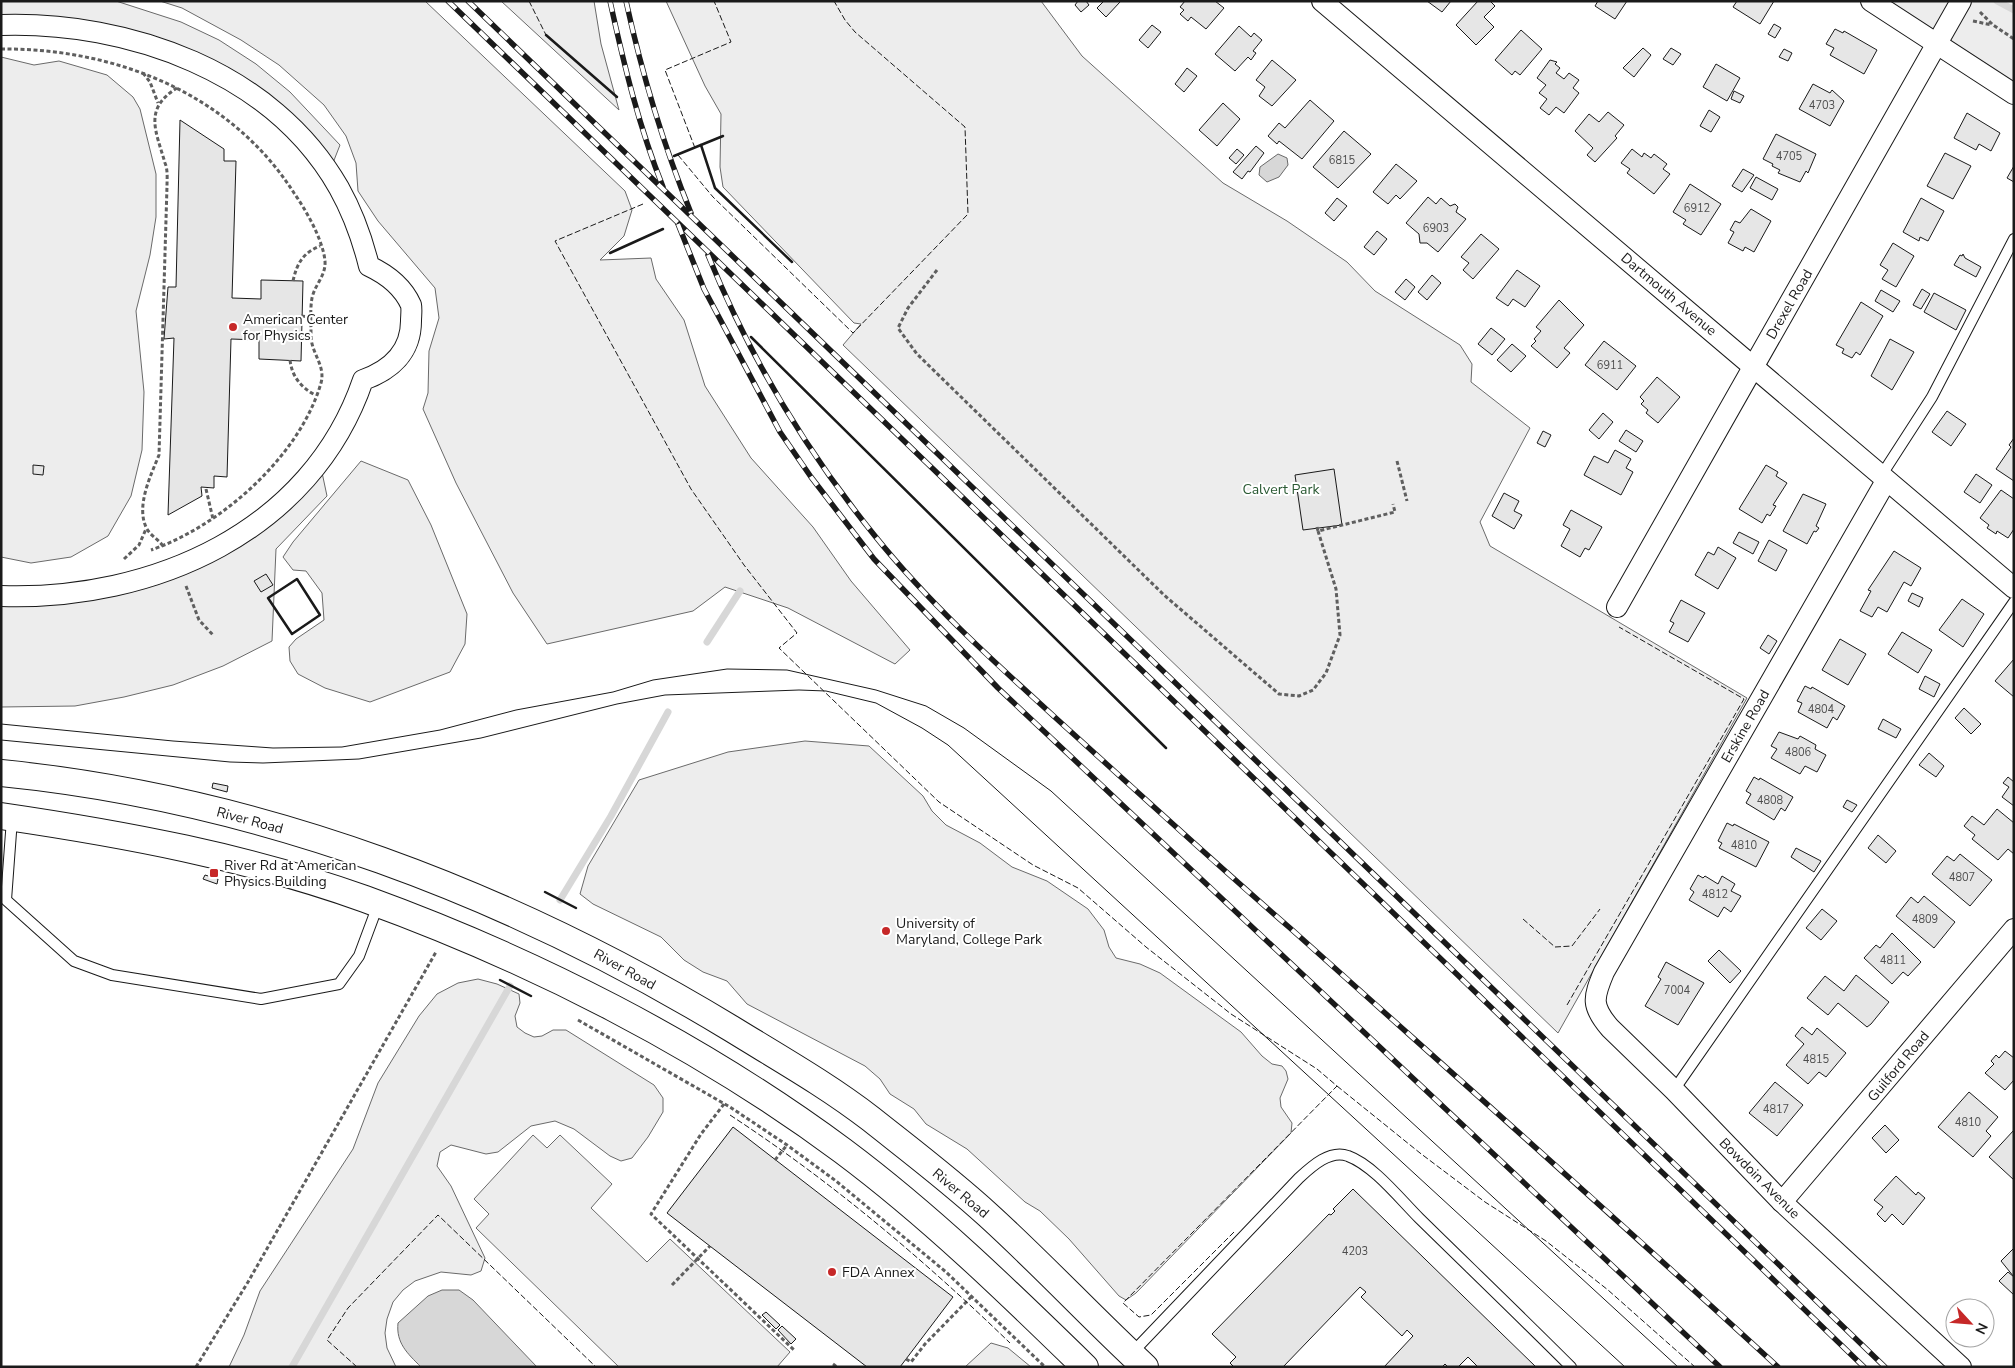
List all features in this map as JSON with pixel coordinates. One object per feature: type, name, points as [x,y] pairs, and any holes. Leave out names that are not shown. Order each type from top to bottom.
[{"type":"street","name":"Dartmouth Avenue","points":[[1322,1],[2014,588]]},
{"type":"street","points":[[1871,1],[2014,94]]},
{"type":"street","name":"Drexel Road","points":[[1617,607],[1961,1]]},
{"type":"street","points":[[1,25],[50,25],[77,28],[144,43],[201,65],[256,98],[290,126],[326,168],[356,223],[369,266],[388,275],[411,306],[411,326],[408,345],[382,373],[363,380],[342,428],[322,461],[271,512],[241,534],[196,559],[126,584],[41,596],[1,596]]},
{"type":"street","name":"Erskine Road","points":[[1604,972],[1884,478]]},
{"type":"street","name":"River Road","points":[[1,773],[146,795],[261,822],[353,850],[445,884],[520,915],[601,955],[758,1045],[824,1086],[868,1117],[988,1214],[1138,1360]]},
{"type":"street","points":[[7,817],[197,851],[304,880],[379,904],[546,974],[724,1071],[844,1152],[906,1200],[972,1258],[1085,1367]]},
{"type":"street","name":"Guilford Road","points":[[1782,1202],[2014,929]]},
{"type":"street","name":"Bowdoin Avenue","points":[[1604,972],[1594,1004],[1600,1017],[1674,1090],[1782,1202],[1960,1367]]},
{"type":"lane","points":[[1884,478],[1932,397],[2014,239]]},
{"type":"lane","points":[[1674,1090],[2014,602]]},
{"type":"lane","points":[[7,817],[6,900],[74,961],[112,976],[261,1000],[339,984],[359,956],[379,904]]},
{"type":"lane","points":[[1138,1360],[1298,1178],[1312,1166],[1330,1155],[1347,1155],[1364,1165],[1397,1196],[1571,1367]]},
{"type":"path","points":[[1992,25],[2014,39]]},
{"type":"path","points":[[1,49],[61,52],[100,60],[143,73],[203,101],[232,122],[260,148],[283,175],[302,205],[325,260],[324,275],[312,298],[311,340],[314,354],[322,367],[321,382],[291,444],[250,490],[213,519],[163,546],[146,552]]},
{"type":"path","points":[[143,73],[150,82],[158,104],[155,132],[166,165],[167,186],[165,311],[159,455],[146,486],[143,520],[146,528],[163,546],[184,583],[199,620],[213,635]]},
{"type":"path","points":[[158,104],[166,95],[177,88]]},
{"type":"path","points":[[293,281],[296,266],[302,257],[320,246]]},
{"type":"path","points":[[937,270],[908,308],[898,328],[917,354],[1164,595],[1279,694],[1299,696],[1313,690],[1326,673],[1340,635],[1336,590],[1317,529],[1395,512],[1393,504]]},
{"type":"path","points":[[301,316],[312,317]]},
{"type":"path","points":[[290,360],[291,369],[297,381],[316,395]]},
{"type":"path","points":[[1397,461],[1407,501]]},
{"type":"path","points":[[206,488],[213,519]]},
{"type":"path","points":[[138,555],[121,561],[139,545],[146,528]]},
{"type":"path","points":[[196,1367],[248,1282],[439,947]]},
{"type":"path","points":[[571,1015],[585,1025],[643,1056],[724,1104],[786,1145],[896,1229],[972,1296],[1045,1367]]},
{"type":"path","points":[[724,1104],[701,1134],[651,1214],[794,1350]]},
{"type":"path","points":[[775,1160],[786,1145]]},
{"type":"path","points":[[672,1286],[710,1246]]},
{"type":"path","points":[[906,1359],[911,1362],[925,1344],[972,1296]]},
{"type":"path","points":[[833,1364],[837,1367]]},
{"type":"shaded area","points":[[1,1],[116,1],[181,22],[219,40],[256,64],[290,92],[340,145],[329,173],[273,111],[166,51],[1,25]]},
{"type":"shaded area","points":[[160,1],[425,1],[625,191],[632,210],[624,236],[600,260],[651,258],[656,279],[684,320],[705,386],[751,458],[813,527],[851,581],[910,650],[895,664],[788,608],[725,587],[693,611],[547,644],[513,593],[456,483],[423,409],[428,393],[429,351],[439,318],[435,288],[378,221],[358,191],[356,163],[346,136],[324,105],[279,65],[241,40],[182,8]]},
{"type":"shaded area","points":[[501,1],[594,1],[601,44],[619,110]]},
{"type":"shaded area","name":"Calvert Park","points":[[666,1],[1041,1],[1082,56],[1223,183],[1287,221],[1347,262],[1375,291],[1460,345],[1472,364],[1471,382],[1530,428],[1480,522],[1490,546],[1747,698],[1558,1033],[843,345],[861,324],[854,323],[723,187],[720,167],[721,114],[705,86]]},
{"type":"shaded area","points":[[1871,1],[2014,1],[2014,93]]},
{"type":"shaded area","points":[[1,57],[34,65],[59,61],[107,75],[133,97],[140,109],[156,174],[156,217],[150,255],[136,311],[144,392],[142,450],[131,496],[108,536],[71,557],[31,563],[1,557]]},
{"type":"shaded area","points":[[1278,154],[1287,158],[1288,165],[1279,177],[1267,182],[1259,175],[1260,167]]},
{"type":"shaded area","points":[[361,461],[408,480],[431,525],[467,614],[465,644],[450,672],[370,702],[325,688],[298,674],[290,661],[289,647],[296,639],[324,620],[322,593],[306,571],[293,570],[283,557],[293,542]]},
{"type":"shaded area","points":[[320,463],[327,496],[276,549],[272,641],[223,666],[173,685],[124,697],[75,706],[1,707],[1,596],[186,564]]},
{"type":"shaded area","name":"University of Maryland, College Park","points":[[805,741],[869,746],[923,796],[932,811],[946,825],[980,843],[1012,867],[1047,881],[1088,909],[1104,930],[1109,947],[1116,958],[1140,964],[1160,973],[1241,1032],[1262,1056],[1272,1064],[1282,1066],[1286,1071],[1288,1079],[1280,1098],[1281,1107],[1292,1123],[1291,1133],[1136,1293],[1126,1300],[1119,1296],[1069,1239],[1040,1211],[1025,1202],[967,1149],[926,1124],[914,1109],[890,1094],[880,1079],[865,1066],[747,1004],[727,981],[703,972],[684,960],[661,937],[593,904],[580,894],[588,866],[639,780],[728,752]]},
{"type":"shaded area","points":[[478,979],[497,984],[519,994],[520,1003],[515,1016],[517,1027],[525,1033],[534,1037],[542,1036],[553,1030],[566,1030],[654,1085],[663,1098],[663,1112],[648,1137],[632,1158],[621,1161],[610,1156],[574,1129],[555,1121],[531,1126],[498,1152],[486,1154],[451,1145],[440,1152],[437,1166],[451,1186],[485,1258],[481,1271],[471,1275],[441,1272],[415,1281],[403,1290],[393,1302],[387,1319],[385,1333],[387,1348],[396,1367],[229,1367],[244,1335],[260,1291],[353,1149],[378,1083],[419,1016],[437,994],[458,983]]},
{"type":"shaded area","points":[[533,1135],[547,1148],[560,1135],[612,1184],[591,1208],[647,1262],[670,1239],[790,1352],[777,1367],[619,1367],[476,1228],[489,1214],[474,1199]]},
{"type":"shaded area","points":[[442,1290],[459,1290],[473,1300],[537,1367],[421,1367],[407,1352],[401,1342],[398,1323],[428,1296]]},
{"type":"shaded area","points":[[991,1343],[1008,1348],[1031,1367],[965,1367]]},
{"type":"building","points":[[1078,1],[1086,1],[1089,5],[1081,12],[1075,5]]},
{"type":"building","points":[[1104,1],[1120,2],[1106,17],[1097,8]]},
{"type":"building","points":[[1185,1],[1215,1],[1224,8],[1206,29],[1191,17],[1188,21],[1180,14],[1184,10],[1180,7]]},
{"type":"building","points":[[1427,1],[1451,1],[1442,12]]},
{"type":"building","points":[[1478,1],[1490,1],[1495,6],[1484,17],[1494,27],[1476,45],[1456,25]]},
{"type":"building","points":[[1598,1],[1627,1],[1615,19],[1595,6]]},
{"type":"building","points":[[1737,1],[1774,1],[1760,24],[1733,7]]},
{"type":"building","points":[[1774,24],[1781,28],[1775,38],[1768,34]]},
{"type":"building","points":[[1152,25],[1161,32],[1148,48],[1139,40]]},
{"type":"building","points":[[1239,26],[1251,37],[1254,33],[1262,40],[1253,51],[1256,53],[1251,60],[1248,57],[1235,71],[1215,54]]},
{"type":"building","points":[[1835,29],[1843,33],[1844,31],[1877,50],[1864,74],[1830,55],[1834,48],[1826,44]]},
{"type":"building","points":[[1521,30],[1542,49],[1520,75],[1515,71],[1512,75],[1495,60]]},
{"type":"building","points":[[1643,48],[1651,55],[1634,77],[1623,68]]},
{"type":"building","points":[[1671,48],[1681,54],[1673,65],[1663,59]]},
{"type":"building","points":[[1784,49],[1792,53],[1788,61],[1779,57]]},
{"type":"building","points":[[1272,60],[1296,80],[1272,106],[1259,96],[1265,87],[1256,80]]},
{"type":"building","points":[[1550,60],[1557,62],[1555,64],[1560,68],[1556,73],[1564,79],[1569,73],[1579,80],[1573,88],[1579,93],[1564,113],[1556,107],[1549,115],[1540,108],[1547,99],[1539,93],[1546,85],[1537,78]]},
{"type":"building","points":[[1716,64],[1740,78],[1727,101],[1703,87]]},
{"type":"building","points":[[1187,68],[1197,76],[1184,92],[1175,84]]},
{"type":"building","points":[[1813,84],[1830,93],[1832,90],[1844,101],[1830,126],[1799,109]]},
{"type":"building","points":[[1734,91],[1744,96],[1740,103],[1731,99]]},
{"type":"building","points":[[1310,100],[1334,121],[1302,159],[1279,141],[1277,144],[1268,136],[1279,123],[1285,128]]},
{"type":"building","points":[[1223,103],[1240,119],[1217,146],[1199,130]]},
{"type":"building","points":[[1709,110],[1720,117],[1711,132],[1700,126]]},
{"type":"building","points":[[1608,112],[1624,125],[1615,136],[1617,138],[1595,162],[1587,155],[1593,148],[1575,131],[1589,114],[1599,122]]},
{"type":"building","points":[[1967,113],[2000,133],[1991,151],[1979,144],[1976,150],[1954,138]]},
{"type":"building","name":"American Center for Physics","points":[[180,120],[224,149],[224,161],[236,161],[232,298],[261,299],[261,280],[303,281],[301,361],[259,359],[259,340],[231,339],[227,477],[214,476],[214,488],[201,487],[202,496],[168,515],[174,338],[164,339],[168,287],[176,287]]},
{"type":"building","points":[[1344,131],[1371,154],[1338,188],[1313,167]]},
{"type":"building","points":[[1776,134],[1816,154],[1808,173],[1806,171],[1800,182],[1778,173],[1780,170],[1763,159]]},
{"type":"building","points":[[1256,146],[1264,153],[1250,172],[1248,171],[1242,179],[1233,172]]},
{"type":"building","points":[[1237,149],[1244,155],[1236,164],[1229,158]]},
{"type":"building","points":[[1632,149],[1642,157],[1644,153],[1651,158],[1654,154],[1667,164],[1663,169],[1670,174],[1654,194],[1627,173],[1630,169],[1621,163]]},
{"type":"building","points":[[1945,153],[1971,166],[1953,199],[1927,186]]},
{"type":"building","points":[[1396,164],[1417,181],[1400,199],[1396,195],[1388,204],[1373,192]]},
{"type":"building","points":[[2014,166],[2014,182],[2007,178]]},
{"type":"building","points":[[1743,169],[1754,175],[1742,192],[1732,186]]},
{"type":"building","points":[[1756,177],[1778,189],[1772,200],[1750,188]]},
{"type":"building","points":[[1690,184],[1721,204],[1701,235],[1683,224],[1686,220],[1673,212]]},
{"type":"building","points":[[1428,197],[1436,204],[1441,198],[1450,206],[1455,204],[1458,207],[1456,212],[1466,219],[1438,252],[1427,243],[1420,243],[1419,234],[1406,223]]},
{"type":"building","points":[[1337,198],[1347,206],[1334,221],[1325,213]]},
{"type":"building","points":[[1921,198],[1944,211],[1928,241],[1920,237],[1919,241],[1903,232]]},
{"type":"building","points":[[1751,209],[1771,221],[1754,252],[1745,247],[1743,251],[1728,243],[1734,232],[1730,230],[1735,221],[1740,223]]},
{"type":"building","points":[[1377,231],[1387,239],[1374,255],[1364,247]]},
{"type":"building","points":[[1481,234],[1499,249],[1473,279],[1463,270],[1469,263],[1461,257]]},
{"type":"building","points":[[1893,243],[1914,256],[1896,287],[1882,279],[1888,270],[1880,265]]},
{"type":"building","points":[[1963,254],[1965,258],[1981,267],[1976,277],[1954,265],[1960,255],[1962,256]]},
{"type":"building","points":[[1517,270],[1540,286],[1525,307],[1513,299],[1508,306],[1496,298]]},
{"type":"building","points":[[1432,275],[1441,283],[1427,300],[1418,292]]},
{"type":"building","points":[[1406,279],[1415,287],[1405,300],[1395,292]]},
{"type":"building","points":[[1922,289],[1930,294],[1921,309],[1913,305]]},
{"type":"building","points":[[1881,290],[1900,301],[1893,312],[1875,301]]},
{"type":"building","points":[[1934,293],[1966,310],[1956,330],[1924,312]]},
{"type":"building","points":[[1559,300],[1584,325],[1564,348],[1570,353],[1557,368],[1531,346],[1541,331],[1536,327]]},
{"type":"building","points":[[1861,302],[1883,316],[1860,355],[1856,352],[1852,358],[1842,353],[1844,349],[1836,345]]},
{"type":"building","points":[[1491,328],[1505,339],[1492,355],[1478,344]]},
{"type":"building","points":[[1890,339],[1914,352],[1892,390],[1871,376]]},
{"type":"building","points":[[1604,341],[1636,366],[1617,390],[1585,365]]},
{"type":"building","points":[[1512,344],[1526,356],[1511,372],[1497,360]]},
{"type":"building","points":[[1657,377],[1680,397],[1658,423],[1646,413],[1648,410],[1641,404],[1644,401],[1640,397]]},
{"type":"building","points":[[1947,411],[1966,424],[1951,446],[1932,432]]},
{"type":"building","points":[[1603,413],[1613,422],[1599,439],[1589,430]]},
{"type":"building","points":[[1626,430],[1643,441],[1636,452],[1619,441]]},
{"type":"building","points":[[1543,431],[1551,435],[1545,447],[1537,443]]},
{"type":"building","points":[[2014,438],[2014,481],[1996,469],[2011,447],[2009,445]]},
{"type":"building","points":[[1615,450],[1631,459],[1626,468],[1633,472],[1621,495],[1584,475],[1594,456],[1608,463]]},
{"type":"building","points":[[33,465],[44,466],[43,475],[33,474]]},
{"type":"building","points":[[1766,465],[1778,472],[1776,476],[1787,483],[1773,505],[1776,506],[1770,516],[1767,514],[1762,523],[1739,509]]},
{"type":"building","points":[[1334,469],[1342,525],[1303,530],[1295,475]]},
{"type":"building","points":[[1976,474],[1992,485],[1980,503],[1964,492]]},
{"type":"building","points":[[2001,490],[2014,499],[2014,529],[2008,538],[1997,531],[1996,534],[1987,528],[1989,525],[1980,518]]},
{"type":"building","points":[[1504,493],[1519,501],[1514,511],[1522,515],[1514,529],[1492,516]]},
{"type":"building","points":[[1803,494],[1826,504],[1816,526],[1819,528],[1816,532],[1814,531],[1807,544],[1783,531]]},
{"type":"building","points":[[1571,510],[1602,527],[1589,550],[1585,548],[1580,557],[1561,546],[1570,529],[1563,525]]},
{"type":"building","points":[[1739,532],[1759,542],[1753,554],[1733,543]]},
{"type":"building","points":[[1769,540],[1787,550],[1776,571],[1758,561]]},
{"type":"building","points":[[1718,547],[1736,558],[1718,589],[1695,575],[1708,552],[1714,555]]},
{"type":"building","points":[[1894,551],[1921,568],[1911,586],[1904,582],[1887,612],[1878,607],[1872,617],[1860,611],[1871,591],[1868,590]]},
{"type":"building","points":[[266,574],[273,585],[261,592],[254,581]]},
{"type":"building","points":[[1912,593],[1923,598],[1919,607],[1908,601]]},
{"type":"building","points":[[1962,599],[1984,614],[1963,647],[1939,630]]},
{"type":"building","points":[[1681,600],[1705,613],[1688,642],[1669,632],[1674,623],[1670,621]]},
{"type":"building","points":[[1902,632],[1932,650],[1918,673],[1888,654]]},
{"type":"building","points":[[1768,635],[1777,641],[1769,654],[1760,648]]},
{"type":"building","points":[[1840,639],[1866,654],[1848,685],[1822,670]]},
{"type":"building","points":[[2014,659],[2014,697],[1995,681]]},
{"type":"building","points":[[1925,676],[1940,684],[1934,697],[1919,689]]},
{"type":"building","points":[[1805,686],[1811,689],[1812,687],[1845,706],[1837,720],[1833,717],[1827,728],[1798,712],[1802,703],[1797,701]]},
{"type":"building","points":[[1964,708],[1981,724],[1971,734],[1955,718]]},
{"type":"building","points":[[1883,719],[1901,729],[1896,738],[1878,729]]},
{"type":"building","points":[[1779,732],[1798,739],[1800,736],[1816,745],[1815,749],[1826,755],[1817,772],[1805,766],[1800,774],[1771,758],[1777,749],[1771,746]]},
{"type":"building","points":[[1929,753],[1944,766],[1936,777],[1919,765]]},
{"type":"building","points":[[1754,777],[1759,780],[1760,778],[1793,797],[1785,811],[1781,808],[1774,820],[1746,803],[1751,794],[1746,791]]},
{"type":"building","points":[[2008,777],[2014,782],[2014,806],[2002,797],[2009,787],[2003,783]]},
{"type":"building","points":[[213,783],[228,786],[227,792],[212,788]]},
{"type":"building","points":[[1847,800],[1857,805],[1852,812],[1843,807]]},
{"type":"building","points":[[1997,809],[2014,823],[2014,854],[2008,849],[1998,860],[1972,839],[1975,835],[1964,826],[1972,816],[1984,825]]},
{"type":"building","points":[[1727,823],[1733,826],[1734,824],[1769,842],[1756,867],[1719,848],[1722,843],[1718,841]]},
{"type":"building","points":[[1878,835],[1896,851],[1886,863],[1868,848]]},
{"type":"building","points":[[1796,848],[1821,861],[1814,872],[1791,857]]},
{"type":"building","points":[[1960,854],[1992,880],[1970,906],[1932,874],[1947,856],[1954,861]]},
{"type":"building","points":[[205,875],[218,879],[217,884],[203,879]]},
{"type":"building","points":[[1698,875],[1703,878],[1705,876],[1718,884],[1722,876],[1735,884],[1731,891],[1741,896],[1731,912],[1724,907],[1718,917],[1689,900],[1694,892],[1690,889]]},
{"type":"building","points":[[1924,896],[1955,922],[1934,948],[1896,916],[1911,897],[1918,903]]},
{"type":"building","points":[[1822,909],[1837,921],[1821,940],[1806,928]]},
{"type":"building","points":[[1892,933],[1921,962],[1908,976],[1903,972],[1892,984],[1864,958],[1876,945],[1880,948]]},
{"type":"building","points":[[1719,950],[1741,971],[1730,983],[1708,961]]},
{"type":"building","points":[[1666,962],[1704,983],[1678,1025],[1645,1006],[1661,979],[1658,977]]},
{"type":"building","points":[[1856,975],[1889,1002],[1867,1027],[1838,1003],[1828,1015],[1807,998],[1825,976],[1844,991]]},
{"type":"building","points":[[1802,1027],[1812,1035],[1817,1028],[1846,1053],[1826,1077],[1819,1072],[1808,1084],[1786,1065],[1804,1044],[1795,1036]]},
{"type":"building","points":[[2005,1051],[2014,1058],[2014,1080],[2005,1090],[1985,1073],[1994,1064],[1991,1061],[1996,1055],[1999,1058]]},
{"type":"building","points":[[1775,1082],[1803,1105],[1777,1136],[1749,1113]]},
{"type":"building","points":[[1969,1092],[1998,1117],[1986,1131],[1991,1136],[1973,1157],[1938,1127]]},
{"type":"building","points":[[1885,1125],[1899,1140],[1886,1153],[1872,1138]]},
{"type":"building","name":"FDA Annex","points":[[733,1127],[953,1297],[900,1367],[867,1367],[667,1213]]},
{"type":"building","points":[[2014,1130],[2014,1180],[1989,1157]]},
{"type":"building","points":[[1896,1176],[1916,1195],[1918,1192],[1925,1198],[1903,1225],[1892,1214],[1885,1222],[1877,1214],[1883,1207],[1874,1200]]},
{"type":"building","points":[[1353,1189],[1536,1367],[1478,1367],[1468,1357],[1458,1367],[1448,1367],[1445,1364],[1442,1367],[1384,1367],[1413,1336],[1407,1330],[1402,1336],[1361,1297],[1366,1292],[1360,1287],[1283,1367],[1234,1367],[1230,1363],[1236,1357],[1212,1334],[1329,1214],[1331,1215],[1335,1211],[1333,1209]]},
{"type":"building","points":[[2014,1248],[2014,1277],[2001,1261]]},
{"type":"building","points":[[2008,1272],[2014,1277],[2014,1295],[1999,1281]]},
{"type":"building","points":[[766,1312],[780,1325],[776,1329],[762,1315]]},
{"type":"building","points":[[782,1326],[796,1339],[791,1344],[778,1330]]},
{"type":"waterway","points":[[1997,1],[2014,10]]},
{"type":"waterway","points":[[707,642],[740,591]]},
{"type":"waterway","points":[[560,900],[611,816],[668,712]]},
{"type":"waterway","points":[[292,1367],[510,986]]},
{"type":"tram line","points":[[1,724],[173,741],[273,748],[342,747],[440,730],[516,710],[613,692],[653,680],[727,669],[787,670],[876,690],[926,706],[964,728],[1051,791],[1678,1367]]},
{"type":"tram line","points":[[1,740],[230,762],[263,763],[359,759],[481,738],[617,704],[665,695],[799,690],[826,691],[876,703],[922,728],[948,745],[1625,1367]]},
{"type":"railway","points":[[448,1],[1864,1367]]},
{"type":"railway","points":[[468,1],[1885,1367]]},
{"type":"railway","points":[[610,1],[633,95],[663,187]]},
{"type":"railway","points":[[626,1],[654,108],[671,161],[691,213]]},
{"type":"railway","points":[[678,224],[704,289],[780,432],[811,477],[874,559],[998,688],[1720,1367]]},
{"type":"railway","points":[[708,255],[742,330],[781,402],[803,437],[850,504],[920,588],[1018,684],[1151,805],[1778,1367]]},
{"type":"fence","points":[[529,1],[546,35]]},
{"type":"fence","points":[[695,148],[665,70],[731,42],[714,1]]},
{"type":"fence","points":[[678,155],[713,197],[853,333],[968,214],[965,127],[855,32],[845,20],[834,1]]},
{"type":"fence","points":[[643,204],[555,241],[691,489],[744,565],[797,633],[779,648],[939,802],[1033,865],[1078,888],[1146,947],[1231,1014],[1317,1069],[1337,1086],[1123,1303],[1139,1317],[1151,1315],[1234,1232]]},
{"type":"fence","points":[[1567,1005],[1744,699],[1619,627]]},
{"type":"fence","points":[[1523,919],[1555,947],[1572,946],[1600,909]]},
{"type":"fence","points":[[1337,1086],[1420,1153],[1485,1202],[1546,1241],[1608,1290],[1695,1367]]},
{"type":"fence","points":[[730,1115],[804,1167],[875,1222],[910,1251],[1010,1343]]},
{"type":"fence","points":[[357,1367],[327,1340],[348,1308],[438,1215],[596,1367]]},
{"type":"wall","points":[[546,35],[617,97]]},
{"type":"wall","points":[[674,156],[723,136]]},
{"type":"wall","points":[[701,145],[715,188],[792,262]]},
{"type":"wall","points":[[610,253],[663,229]]},
{"type":"wall","points":[[751,337],[1166,748]]},
{"type":"wall","points":[[297,579],[320,615],[292,634],[268,598],[297,579]]},
{"type":"wall","points":[[545,892],[576,908]]},
{"type":"wall","points":[[500,980],[531,996]]},
{"type":"place","name":"American Center for Physics","points":[[233,327]]},
{"type":"place","name":"River Rd at American Physics Building","points":[[214,873]]},
{"type":"place","name":"University of Maryland, College Park","points":[[886,931]]},
{"type":"place","name":"FDA Annex","points":[[832,1272]]}]
